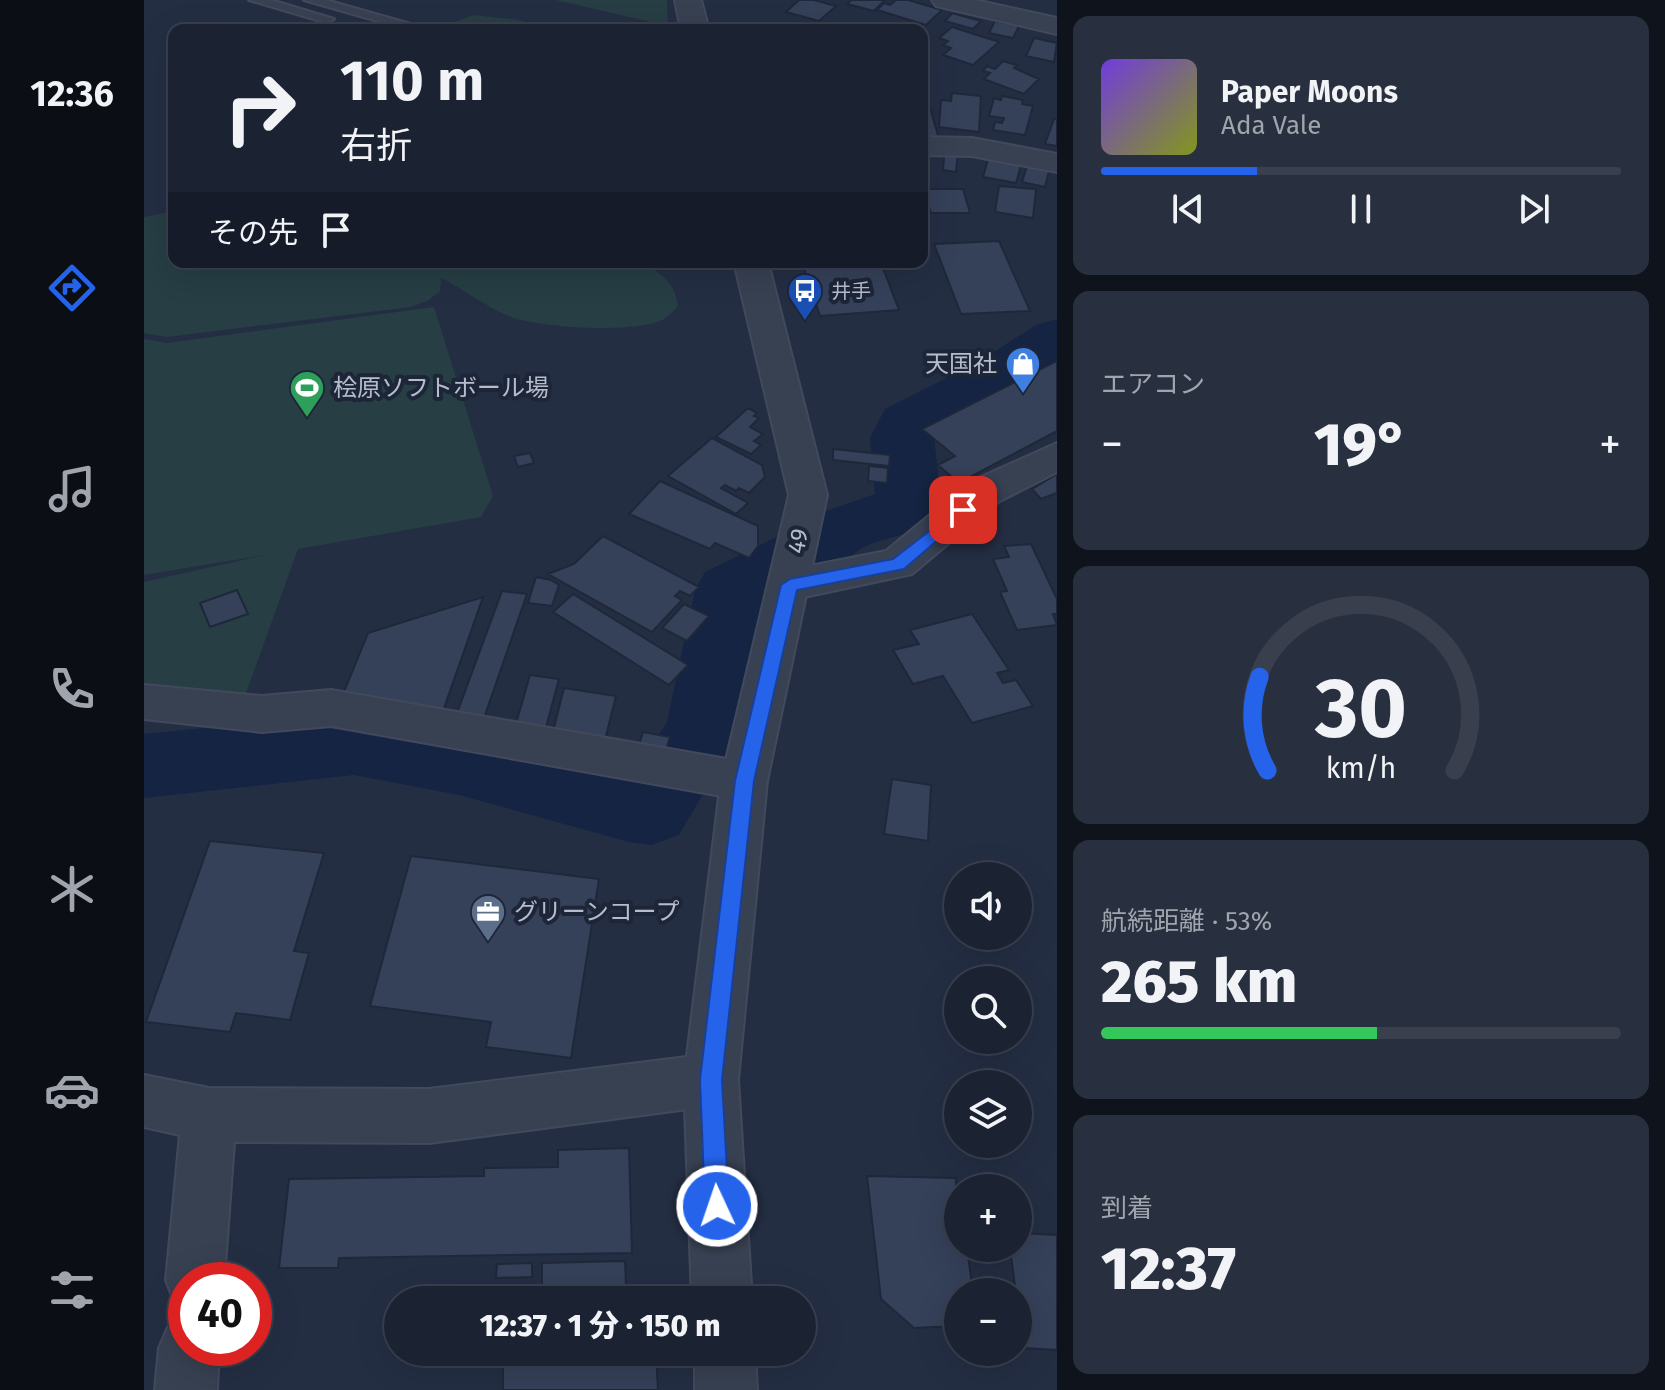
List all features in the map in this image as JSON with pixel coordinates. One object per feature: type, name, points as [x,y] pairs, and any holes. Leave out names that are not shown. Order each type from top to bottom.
[{"type":"street","points":[[688,0],[694,24]]},
{"type":"street","points":[[945,0],[1012,9],[1057,26]]},
{"type":"street","points":[[928,146],[972,147],[1057,163]]},
{"type":"street","name":"49","points":[[721,1286],[711,1080],[744,781],[808,495],[752,268]]},
{"type":"street","points":[[790,582],[898,564],[984,492],[1057,456]]},
{"type":"street","points":[[144,702],[262,714],[331,708],[744,781]]},
{"type":"street","points":[[144,1101],[209,1115],[429,1116],[711,1080]]},
{"type":"street","points":[[197,1262],[209,1115]]},
{"type":"street","points":[[186,1390],[188,1366]]},
{"type":"street","points":[[725,1366],[726,1390]]},
{"type":"lane","points":[[256,0],[347,24]]},
{"type":"lane","points":[[311,0],[402,24]]},
{"type":"green space","points":[[556,0],[667,0],[668,24]]},
{"type":"green space","points":[[473,15],[531,24],[453,24]]},
{"type":"green space","points":[[168,212],[168,268],[652,268],[671,285],[678,306],[664,319],[633,327],[589,328],[544,324],[502,313],[441,278],[440,291],[429,300],[411,307],[167,337],[144,333],[144,217]]},
{"type":"green space","name":"桧原ソフトボール場","points":[[434,307],[493,496],[481,517],[298,549],[242,704],[144,693],[144,582],[265,555],[144,575],[144,339],[167,343]]},
{"type":"building","points":[[799,0],[814,0],[836,6],[819,21],[786,12]]},
{"type":"building","points":[[851,0],[885,0],[874,11],[847,4]]},
{"type":"building","points":[[896,0],[908,0],[942,10],[927,24],[923,24],[877,10],[884,3],[890,5]]},
{"type":"building","points":[[952,13],[981,21],[973,29],[945,21]]},
{"type":"building","points":[[995,21],[1019,26],[1013,38],[989,33]]},
{"type":"building","points":[[952,27],[999,42],[973,65],[943,55],[951,48],[943,45],[948,41],[939,38]]},
{"type":"building","points":[[1034,38],[1057,43],[1054,62],[1026,56]]},
{"type":"building","points":[[1003,61],[1017,65],[1014,68],[1039,79],[1024,94],[984,79],[990,73],[983,71],[987,66],[995,69]]},
{"type":"building","points":[[952,93],[981,96],[979,132],[939,127],[941,100],[951,101]]},
{"type":"building","points":[[1002,96],[1023,100],[1022,104],[1033,106],[1025,135],[993,130],[995,122],[1002,123],[1004,118],[989,116],[994,98],[1001,100]]},
{"type":"building","points":[[928,111],[931,111],[939,139],[928,138]]},
{"type":"building","points":[[1054,119],[1057,119],[1057,146],[1045,144]]},
{"type":"building","points":[[938,150],[958,152],[956,172],[943,170],[944,156],[937,156]]},
{"type":"building","points":[[989,156],[1022,162],[1016,183],[983,177]]},
{"type":"building","points":[[1028,163],[1050,167],[1045,187],[1022,182]]},
{"type":"building","points":[[999,186],[1036,189],[1033,218],[995,212]]},
{"type":"building","points":[[928,189],[963,189],[970,213],[931,213]]},
{"type":"building","points":[[999,241],[1030,311],[961,314],[934,244]]},
{"type":"building","points":[[804,268],[883,268],[899,310],[820,316]]},
{"type":"building","name":"天国社","points":[[1057,361],[1057,431],[959,483],[938,465],[955,456],[922,429]]},
{"type":"building","points":[[748,408],[759,418],[750,427],[763,434],[754,441],[761,445],[751,454],[716,437]]},
{"type":"building","points":[[712,438],[762,465],[765,477],[749,493],[725,485],[721,488],[748,503],[736,514],[668,476]]},
{"type":"building","points":[[833,449],[890,455],[889,466],[833,460]]},
{"type":"building","points":[[530,453],[534,463],[518,467],[514,456]]},
{"type":"building","points":[[869,466],[888,468],[887,483],[868,481]]},
{"type":"building","points":[[1057,474],[1057,493],[1041,499],[1032,489]]},
{"type":"building","points":[[660,481],[758,526],[758,546],[749,558],[715,543],[710,549],[629,514]]},
{"type":"building","points":[[603,536],[699,587],[690,596],[680,591],[675,596],[682,600],[652,632],[548,574],[574,564]]},
{"type":"building","points":[[1031,544],[1057,599],[1057,614],[1053,614],[1057,625],[1017,630],[1000,592],[1007,591],[993,559],[1009,557],[1004,546]]},
{"type":"building","points":[[536,577],[559,585],[552,606],[528,603]]},
{"type":"building","points":[[237,590],[248,614],[210,627],[200,603]]},
{"type":"building","points":[[502,591],[527,594],[484,718],[457,713]]},
{"type":"building","points":[[573,594],[688,665],[669,685],[553,612]]},
{"type":"building","points":[[483,597],[443,711],[343,694],[368,633]]},
{"type":"building","points":[[684,604],[709,616],[687,641],[662,628]]},
{"type":"building","points":[[972,614],[1009,670],[997,673],[1003,683],[1016,680],[1033,706],[972,723],[943,676],[913,684],[893,650],[919,644],[910,630]]},
{"type":"building","points":[[530,675],[559,679],[545,731],[515,727]]},
{"type":"building","points":[[564,688],[616,696],[605,740],[553,731]]},
{"type":"building","points":[[643,732],[670,737],[666,750],[639,745]]},
{"type":"building","points":[[892,779],[931,785],[928,841],[884,834]]},
{"type":"building","points":[[210,841],[324,853],[294,951],[309,953],[290,1020],[236,1013],[230,1032],[146,1022]]},
{"type":"building","name":"グリーンコープ","points":[[411,856],[599,879],[571,1058],[486,1047],[491,1022],[370,1006]]},
{"type":"building","points":[[629,1148],[632,1253],[339,1258],[338,1268],[279,1268],[289,1179],[484,1176],[484,1168],[558,1167],[558,1150]]},
{"type":"building","points":[[867,1176],[944,1178],[944,1262],[969,1262],[971,1278],[944,1278],[944,1327],[914,1328],[881,1299]]},
{"type":"building","points":[[1032,1234],[1057,1235],[1057,1350],[1032,1349],[1032,1278],[1014,1278],[1012,1262],[1032,1262]]},
{"type":"building","points":[[625,1261],[626,1286],[542,1286],[542,1263]]},
{"type":"building","points":[[532,1263],[532,1277],[496,1278],[497,1264]]},
{"type":"building","points":[[503,1366],[657,1366],[658,1390],[503,1390]]},
{"type":"waterway","points":[[144,766],[354,744],[459,764],[629,809],[651,812],[703,729],[730,590],[825,542],[830,535],[895,511],[909,511],[902,438],[907,424],[999,376],[1057,338]]},
{"type":"place","name":"井手","points":[[805,322]]},
{"type":"place","name":"天国社","points":[[1023,395]]},
{"type":"place","name":"桧原ソフトボール場","points":[[307,419]]},
{"type":"place","name":"グリーンコープ","points":[[488,943]]},
{"type":"route","points":[[717,1206],[711,1080],[744,781],[790,585],[898,564],[963,510]]}]
